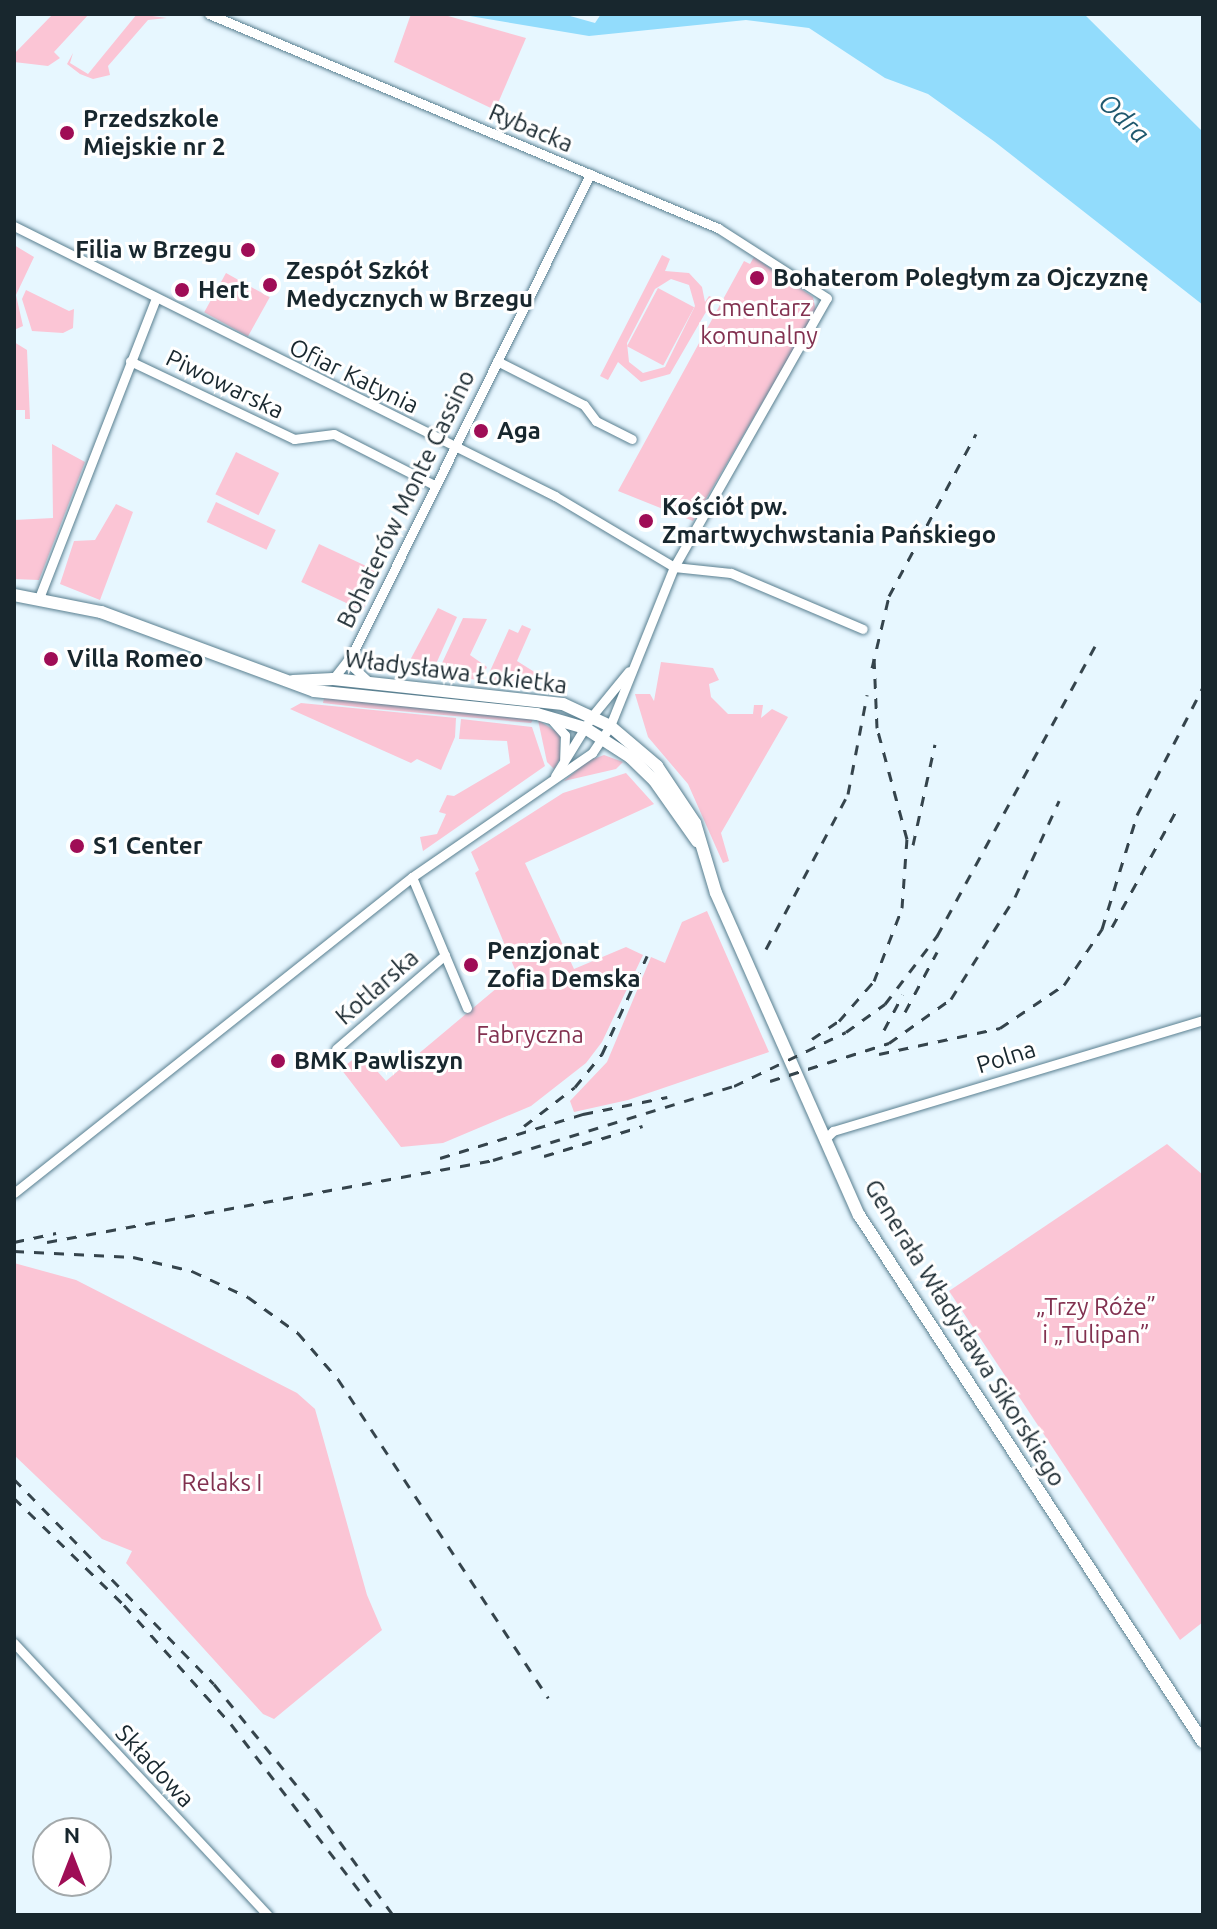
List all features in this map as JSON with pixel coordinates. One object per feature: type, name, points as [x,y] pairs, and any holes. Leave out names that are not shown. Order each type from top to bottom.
[{"type":"main road","name":"Władysława Łokietka","points":[[14,595],[101,612],[321,692],[546,715],[585,728]]},
{"type":"main road","name":"Władysława Łokietka","points":[[293,681],[333,679],[540,700],[592,716],[610,726]]},
{"type":"main road","name":"Generała Władysława Sikorskiego","points":[[610,726],[672,784],[695,823],[692,836]]},
{"type":"main road","name":"Generała Władysława Sikorskiego","points":[[585,728],[603,738],[654,780],[692,836],[824,1140],[871,1235],[1203,1742]]},
{"type":"street","name":"Rybacka","points":[[209,14],[718,228],[827,298],[674,567]]},
{"type":"street","name":"Bohaterów Monte Cassino","points":[[333,679],[352,655],[590,174]]},
{"type":"street","name":"Ofiar Katynia","points":[[14,226],[155,300],[555,496],[674,567]]},
{"type":"street","name":"Piwowarska","points":[[39,598],[155,300]]},
{"type":"street","name":"Piwowarska","points":[[130,361],[294,439],[334,434],[434,485]]},
{"type":"street","name":"Bohaterów Monte Cassino","points":[[497,361],[584,405],[596,421],[632,439]]},
{"type":"street","points":[[14,1193],[412,877],[592,753],[610,726],[629,671],[674,567],[731,573],[863,629]]},
{"type":"street","name":"Bohaterów Monte Cassino","points":[[352,655],[354,668],[369,683]]},
{"type":"street","points":[[555,776],[592,716],[629,671]]},
{"type":"street","points":[[546,715],[565,735],[563,765]]},
{"type":"street","points":[[412,877],[467,1008]]},
{"type":"street","name":"Kotlarska","points":[[336,1049],[445,955]]},
{"type":"street","name":"Polna","points":[[824,1140],[839,1129],[1203,1020]]},
{"type":"street","name":"Składowa","points":[[14,1643],[268,1915]]},
{"type":"green space","points":[[53,14],[89,14],[54,52],[60,58],[48,66],[14,62],[14,54]]},
{"type":"green space","points":[[137,14],[167,18],[148,20],[108,66],[110,75],[93,79],[67,64],[73,53],[70,63],[88,74]]},
{"type":"green space","points":[[411,14],[441,14],[526,38],[495,110],[394,62]]},
{"type":"green space","points":[[14,245],[34,257],[16,295],[23,326],[14,330]]},
{"type":"green space","points":[[662,255],[670,259],[665,271],[689,273],[702,287],[705,302],[709,296],[714,298],[670,374],[641,382],[618,362],[608,380],[600,376]],"holes":[[[671,279],[689,285],[695,306],[665,367],[643,373],[629,362],[627,343],[655,289]]]},
{"type":"green space","name":"Cmentarz komunalny","points":[[754,257],[813,297],[816,311],[693,521],[618,491],[744,261],[750,264]]},
{"type":"green space","points":[[226,273],[270,297],[248,337],[204,312]]},
{"type":"green space","points":[[658,288],[694,307],[663,366],[627,346]]},
{"type":"green space","points":[[26,290],[69,311],[74,309],[73,328],[63,333],[32,331],[22,299]]},
{"type":"green space","points":[[14,342],[27,350],[30,419],[25,419],[25,410],[14,410]]},
{"type":"green space","points":[[52,444],[85,462],[39,580],[14,579],[14,520],[53,518]]},
{"type":"green space","points":[[236,452],[279,473],[259,515],[215,494]]},
{"type":"green space","points":[[216,502],[276,530],[267,550],[207,522]]},
{"type":"green space","points":[[116,504],[133,512],[100,600],[60,584],[74,541],[95,540]]},
{"type":"green space","points":[[319,544],[381,573],[363,611],[301,582]]},
{"type":"green space","points":[[438,608],[457,617],[431,675],[412,674],[408,664]]},
{"type":"green space","points":[[463,618],[487,619],[470,655],[487,667],[481,680],[436,676]]},
{"type":"green space","points":[[522,625],[531,629],[517,661],[536,673],[531,684],[486,680],[509,629],[518,633]]},
{"type":"green space","points":[[661,662],[713,668],[719,680],[709,684],[711,697],[728,714],[753,714],[754,705],[763,705],[761,718],[772,709],[788,717],[721,833],[729,861],[723,863],[688,784],[648,737],[635,694],[650,694],[654,701]]},
{"type":"green space","points":[[324,698],[534,718],[531,723],[366,708],[323,703]]},
{"type":"green space","points":[[301,703],[456,718],[455,737],[441,770],[417,759],[411,763],[290,709]]},
{"type":"green space","points":[[461,719],[532,727],[545,766],[423,851],[420,837],[437,834],[446,814],[439,812],[447,795],[454,796],[510,763],[507,741],[459,739]]},
{"type":"green space","points":[[538,720],[560,734],[560,759],[554,769],[547,762]]},
{"type":"green space","points":[[604,755],[623,762],[616,769],[564,781],[588,761]]},
{"type":"green space","name":"Fabryczna","points":[[626,773],[654,804],[525,863],[574,969],[626,947],[643,955],[602,1042],[586,1063],[531,1106],[443,1143],[401,1147],[341,1069],[361,1053],[386,1081],[516,972],[475,873],[479,870],[471,852],[563,793]]},
{"type":"green space","points":[[707,911],[769,1052],[628,1100],[574,1112],[570,1101],[607,1062],[651,957],[665,963],[682,922]]},
{"type":"green space","name":"„Trzy Róże” i „Tulipan”","points":[[1167,1144],[1203,1175],[1203,1622],[1180,1640],[949,1291]]},
{"type":"green space","name":"Relaks I","points":[[14,1263],[76,1280],[297,1393],[315,1409],[367,1595],[382,1630],[274,1719],[263,1714],[126,1563],[132,1551],[102,1539],[14,1455]]},
{"type":"water","name":"Odra","points":[[458,14],[563,14],[595,23],[601,14],[1084,14],[1203,132],[1203,305],[995,142],[928,94],[885,78],[809,28],[746,20],[589,36]]},
{"type":"railway","points":[[872,668],[889,596],[976,434]]},
{"type":"railway","points":[[47,1242],[493,1160],[734,1086],[846,1032],[885,1004],[937,936],[1095,646]]},
{"type":"railway","points":[[812,1039],[839,1021],[874,981],[902,908],[907,839],[877,728],[874,657]]},
{"type":"railway","points":[[879,1054],[1000,1028],[1064,985],[1102,929],[1137,815],[1203,687]]},
{"type":"railway","points":[[766,949],[848,794],[867,695]]},
{"type":"railway","points":[[913,845],[935,744]]},
{"type":"railway","points":[[770,1081],[889,1043],[951,999],[1015,897],[1059,801]]},
{"type":"railway","points":[[1112,927],[1176,811]]},
{"type":"railway","points":[[905,1012],[937,952]]},
{"type":"railway","points":[[524,1126],[575,1087],[602,1054],[647,956]]},
{"type":"railway","points":[[884,1030],[903,995]]},
{"type":"railway","points":[[440,1158],[583,1114],[667,1097]]},
{"type":"railway","points":[[544,1156],[643,1126]]},
{"type":"railway","points":[[14,1242],[56,1233]]},
{"type":"railway","points":[[14,1251],[133,1257],[192,1271],[248,1297],[298,1333],[338,1379],[548,1698]]},
{"type":"railway","points":[[14,1479],[214,1684],[316,1809],[393,1915]]},
{"type":"railway","points":[[14,1498],[124,1605],[231,1724],[378,1915]]},
{"type":"place","name":"Przedszkole Miejskie nr 2","points":[[67,133]]},
{"type":"place","name":"Filia w Brzegu","points":[[248,250]]},
{"type":"place","name":"Bohaterom Poległym za Ojczyznę","points":[[757,278]]},
{"type":"place","name":"Zespół Szkół Medycznych w Brzegu","points":[[270,285]]},
{"type":"place","name":"Hert","points":[[182,290]]},
{"type":"place","name":"Aga","points":[[481,431]]},
{"type":"place","name":"Kościół pw. Zmartwychwstania Pańskiego","points":[[646,521]]},
{"type":"place","name":"Villa Romeo","points":[[51,659]]},
{"type":"place","name":"S1 Center","points":[[77,846]]},
{"type":"place","name":"Penzjonat Zofia Demska","points":[[471,965]]},
{"type":"place","name":"BMK Pawliszyn","points":[[278,1061]]}]
